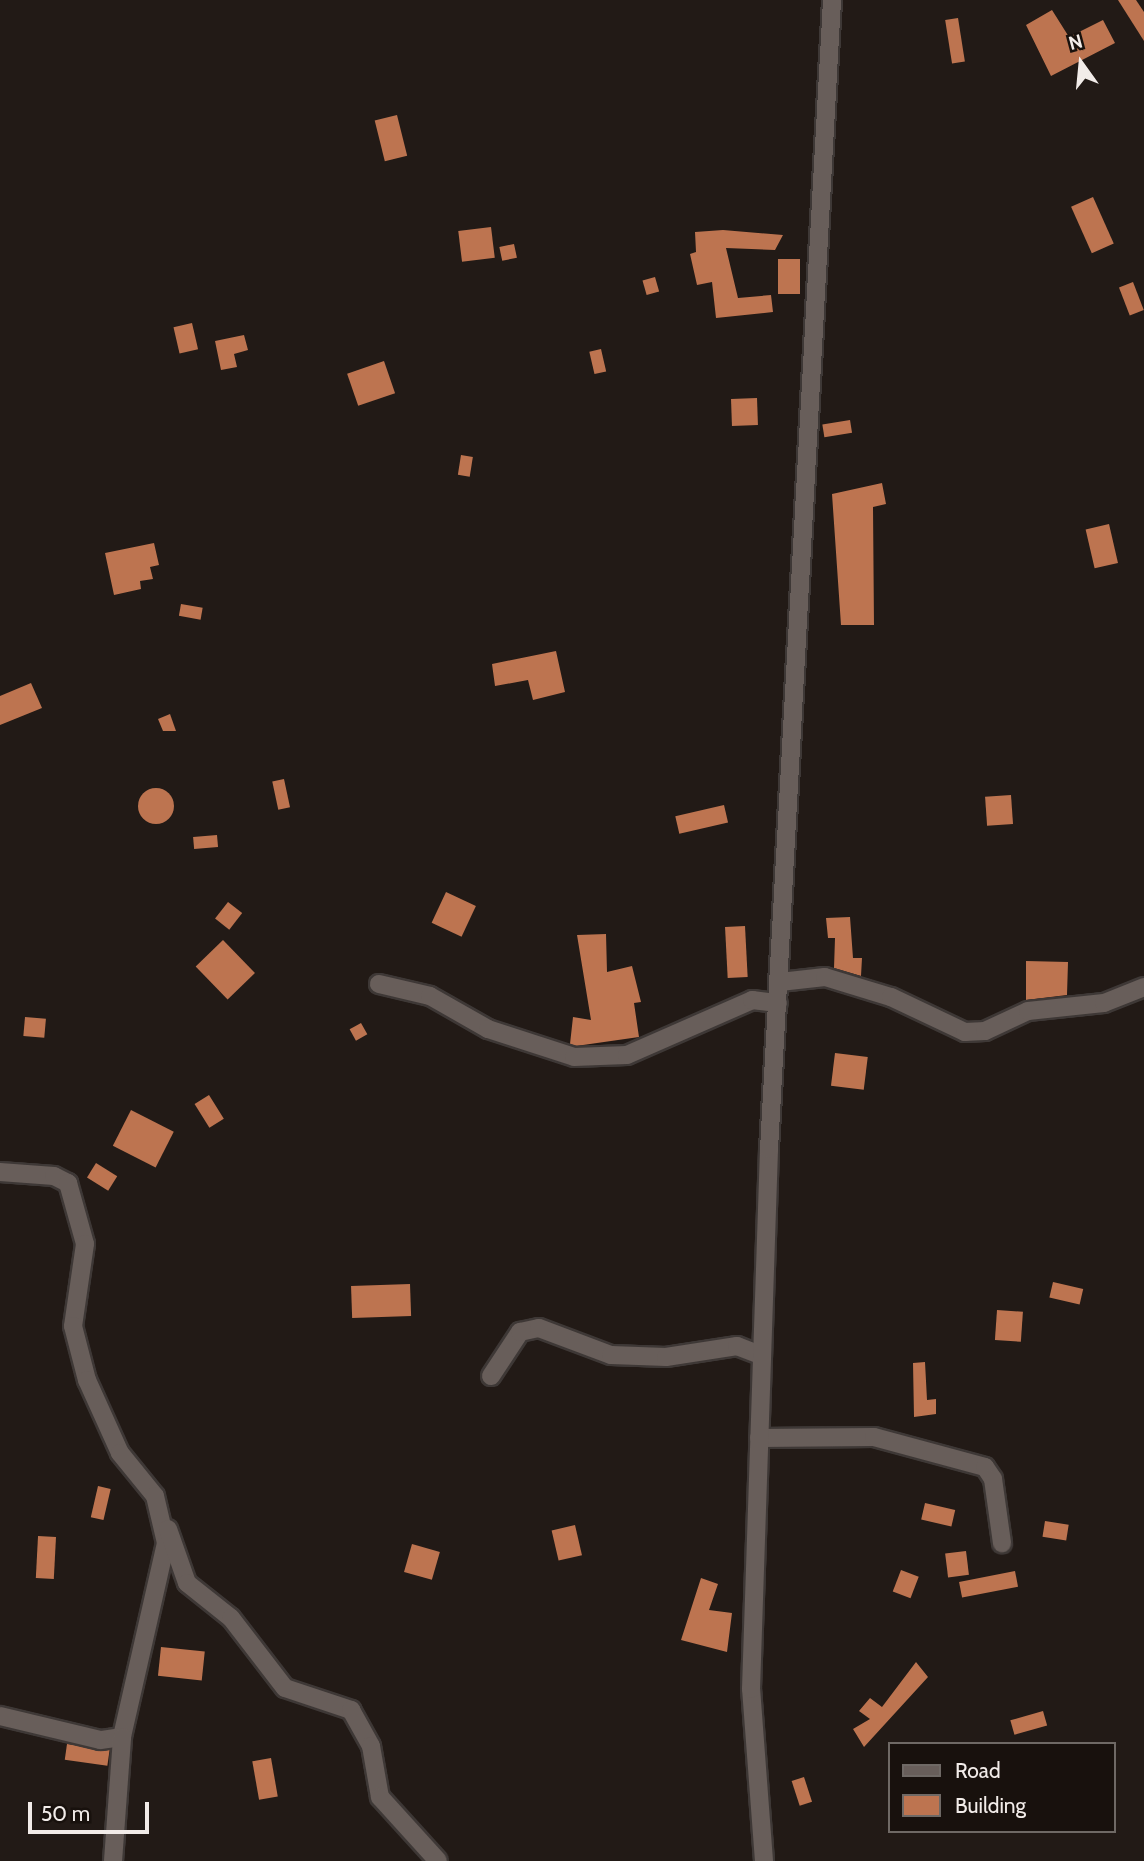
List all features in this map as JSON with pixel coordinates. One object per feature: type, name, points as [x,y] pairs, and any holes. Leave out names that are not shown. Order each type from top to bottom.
[{"type":"street","points":[[764,1861],[751,1689],[761,1355],[832,0]]},
{"type":"street","points":[[780,982],[825,977],[891,997],[965,1032],[985,1031],[1028,1011],[1104,1003],[1144,987]]},
{"type":"street","points":[[379,984],[430,996],[488,1029],[574,1057],[627,1055],[752,1000],[778,1003]]},
{"type":"street","points":[[0,1172],[54,1175],[68,1183],[85,1244],[73,1326],[86,1381],[120,1453],[142,1476],[165,1519],[187,1583],[231,1618],[285,1688],[351,1710],[371,1746],[383,1804],[438,1861]]},
{"type":"street","points":[[491,1376],[520,1332],[538,1328],[611,1354],[666,1357],[737,1346],[761,1355]]},
{"type":"street","points":[[759,1438],[874,1437],[985,1467],[993,1479],[1002,1543]]},
{"type":"street","points":[[113,1861],[122,1737],[166,1543],[165,1519]]},
{"type":"street","points":[[0,1716],[100,1740],[122,1737]]},
{"type":"building","points":[[1118,0],[1136,0],[1144,12],[1144,41]]},
{"type":"building","points":[[1052,10],[1069,37],[1103,20],[1115,43],[1051,76],[1026,25]]},
{"type":"building","points":[[958,18],[965,61],[952,63],[945,20]]},
{"type":"building","points":[[397,115],[407,156],[385,161],[375,121]]},
{"type":"building","points":[[1093,197],[1114,244],[1092,253],[1071,207]]},
{"type":"building","points":[[491,227],[495,258],[462,262],[458,231]]},
{"type":"building","points":[[723,230],[783,235],[775,250],[726,248],[738,298],[771,295],[773,312],[716,318],[712,282],[697,285],[690,254],[696,252],[695,232]]},
{"type":"building","points":[[514,244],[517,258],[502,261],[499,247]]},
{"type":"building","points":[[778,259],[800,259],[800,294],[778,294]]},
{"type":"building","points":[[655,277],[659,291],[647,295],[643,281]]},
{"type":"building","points":[[1133,282],[1144,310],[1130,315],[1119,287]]},
{"type":"building","points":[[192,323],[198,349],[180,354],[173,327]]},
{"type":"building","points":[[244,335],[248,350],[234,354],[237,367],[221,370],[215,341]]},
{"type":"building","points":[[601,349],[606,371],[594,374],[589,352]]},
{"type":"building","points":[[384,361],[395,393],[358,406],[347,374]]},
{"type":"building","points":[[757,398],[758,425],[732,426],[731,399]]},
{"type":"building","points":[[850,420],[852,433],[824,437],[822,424]]},
{"type":"building","points":[[461,455],[473,457],[470,477],[458,475]]},
{"type":"building","points":[[882,483],[886,504],[873,507],[874,625],[841,625],[832,494]]},
{"type":"building","points":[[1109,524],[1118,563],[1095,568],[1086,529]]},
{"type":"building","points":[[154,543],[159,565],[150,567],[153,579],[140,581],[141,589],[114,595],[105,553]]},
{"type":"building","points":[[181,604],[203,608],[201,620],[179,616]]},
{"type":"building","points":[[556,651],[565,692],[533,700],[528,680],[495,686],[492,664]]},
{"type":"building","points":[[31,683],[42,708],[0,725],[0,696]]},
{"type":"building","points":[[170,714],[176,731],[163,731],[158,719]]},
{"type":"building","points":[[284,779],[290,807],[278,810],[272,781]]},
{"type":"building","points":[[156,788],[169,793],[174,806],[169,819],[156,824],[143,819],[138,806],[143,793]]},
{"type":"building","points":[[1011,795],[1013,824],[987,826],[985,797]]},
{"type":"building","points":[[724,805],[728,823],[679,834],[675,816]]},
{"type":"building","points":[[217,835],[218,847],[194,849],[193,837]]},
{"type":"building","points":[[446,892],[476,906],[462,937],[432,923]]},
{"type":"building","points":[[228,902],[242,913],[229,930],[215,919]]},
{"type":"building","points":[[850,917],[853,958],[862,958],[861,976],[834,968],[835,938],[828,938],[826,918]]},
{"type":"building","points":[[745,926],[748,977],[728,978],[725,927]]},
{"type":"building","points":[[606,934],[607,972],[632,966],[641,1002],[634,1003],[639,1037],[576,1046],[570,1044],[573,1017],[591,1020],[577,935]]},
{"type":"building","points":[[223,940],[255,973],[228,999],[196,966]]},
{"type":"building","points":[[1026,961],[1068,962],[1067,995],[1026,1000]]},
{"type":"building","points":[[25,1017],[46,1019],[44,1038],[23,1036]]},
{"type":"building","points":[[361,1023],[367,1034],[356,1041],[350,1029]]},
{"type":"building","points":[[835,1053],[868,1057],[864,1090],[831,1086]]},
{"type":"building","points":[[209,1095],[224,1119],[209,1128],[195,1104]]},
{"type":"building","points":[[131,1110],[174,1132],[156,1167],[113,1146]]},
{"type":"building","points":[[96,1163],[117,1176],[108,1191],[87,1177]]},
{"type":"building","points":[[1053,1282],[1083,1289],[1080,1305],[1049,1298]]},
{"type":"building","points":[[410,1284],[411,1316],[352,1318],[351,1286]]},
{"type":"building","points":[[997,1310],[1023,1312],[1021,1342],[995,1340]]},
{"type":"building","points":[[925,1362],[927,1400],[936,1399],[936,1414],[914,1417],[913,1363]]},
{"type":"building","points":[[98,1486],[111,1489],[103,1520],[91,1517]]},
{"type":"building","points":[[925,1503],[955,1510],[951,1527],[921,1520]]},
{"type":"building","points":[[1045,1521],[1069,1525],[1066,1541],[1042,1537]]},
{"type":"building","points":[[575,1525],[582,1555],[559,1561],[552,1530]]},
{"type":"building","points":[[38,1536],[56,1537],[54,1579],[36,1578]]},
{"type":"building","points":[[412,1544],[440,1552],[432,1580],[404,1572]]},
{"type":"building","points":[[966,1551],[969,1575],[948,1577],[945,1554]]},
{"type":"building","points":[[901,1570],[919,1577],[910,1598],[893,1591]]},
{"type":"building","points":[[1015,1571],[1018,1587],[962,1598],[959,1582]]},
{"type":"building","points":[[701,1578],[718,1584],[709,1610],[732,1613],[727,1652],[681,1640]]},
{"type":"building","points":[[161,1647],[205,1652],[202,1680],[158,1676]]},
{"type":"building","points":[[916,1662],[928,1677],[864,1747],[853,1729],[870,1719],[859,1711],[870,1698],[882,1707]]},
{"type":"building","points":[[1043,1711],[1047,1725],[1014,1735],[1010,1720]]},
{"type":"building","points":[[67,1744],[110,1750],[107,1766],[65,1760]]},
{"type":"building","points":[[271,1758],[278,1796],[259,1800],[252,1761]]},
{"type":"building","points":[[804,1777],[812,1802],[800,1806],[792,1781]]}]
